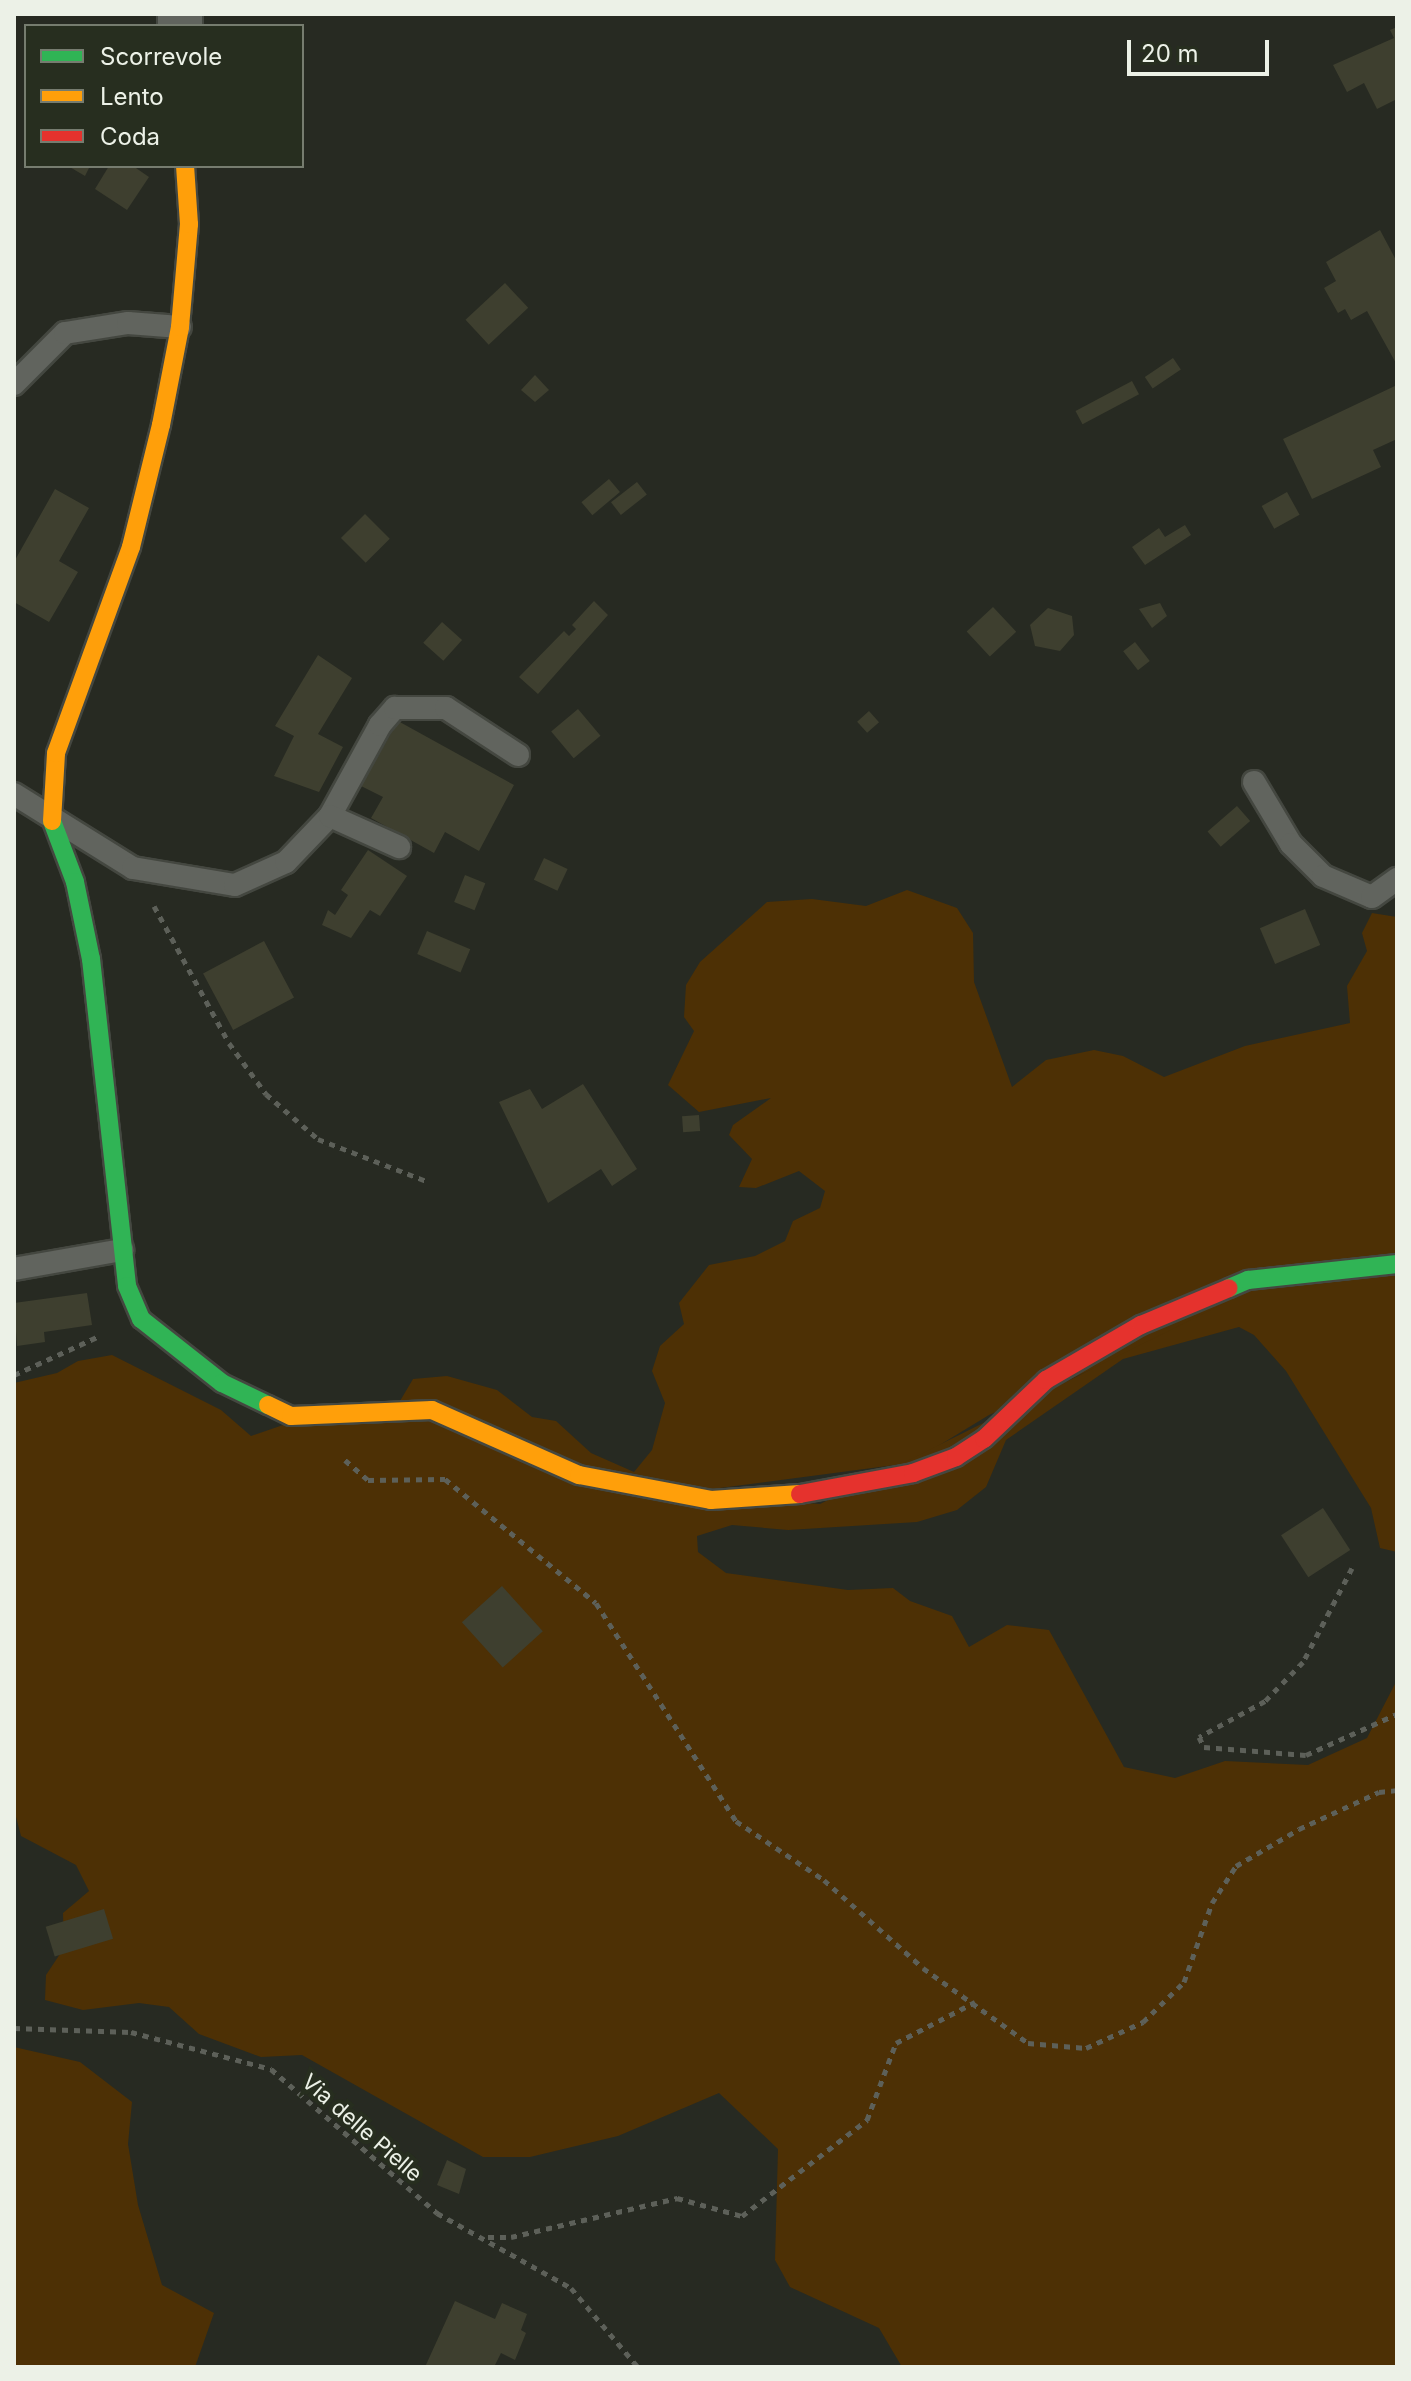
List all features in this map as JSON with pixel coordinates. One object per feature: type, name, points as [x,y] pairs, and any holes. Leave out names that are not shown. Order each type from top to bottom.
[{"type":"street","points":[[185,168],[189,224],[180,327],[131,547],[56,753],[51,817],[75,882],[91,959],[122,1250],[127,1286],[141,1319],[222,1383],[291,1416],[432,1410],[579,1475],[711,1500],[819,1493],[913,1473],[956,1457],[984,1439],[1046,1380],[1141,1325],[1248,1280],[1397,1264]]},
{"type":"lane","points":[[14,384],[65,333],[128,323],[180,327]]},
{"type":"lane","points":[[14,794],[133,868],[235,885],[286,862],[330,816],[380,725],[395,708],[446,708],[518,755]]},
{"type":"lane","points":[[1254,782],[1291,844],[1323,876],[1372,897],[1397,879]]},
{"type":"lane","points":[[330,816],[399,847]]},
{"type":"lane","points":[[14,1269],[122,1250]]},
{"type":"path","points":[[133,868],[229,1043],[266,1094],[318,1139],[429,1182]]},
{"type":"path","points":[[14,1375],[141,1319]]},
{"type":"path","points":[[291,1416],[368,1480],[445,1479],[596,1603],[736,1821],[824,1880],[923,1968],[976,2002],[1028,2043],[1086,2048],[1143,2022],[1184,1982],[1212,1903],[1236,1866],[1299,1829],[1397,1790]]},
{"type":"path","points":[[1352,1568],[1303,1662],[1265,1701],[1199,1737],[1204,1747],[1306,1755],[1397,1714]]},
{"type":"path","points":[[485,2236],[511,2237],[677,2198],[742,2216],[867,2120],[896,2043],[976,2002]]},
{"type":"path","name":"Via delle Pielle","points":[[14,2028],[131,2032],[271,2069],[437,2213],[485,2236],[571,2288],[638,2367]]},
{"type":"shaded area","points":[[907,890],[957,908],[973,933],[974,982],[1012,1087],[1046,1060],[1094,1050],[1123,1056],[1164,1077],[1245,1046],[1350,1023],[1347,986],[1367,951],[1362,933],[1372,913],[1397,917],[1397,1254],[1338,1261],[989,1415],[910,1463],[712,1489],[583,1465],[400,1401],[413,1379],[447,1376],[497,1390],[532,1417],[556,1421],[591,1453],[634,1472],[652,1450],[665,1403],[652,1371],[660,1346],[684,1324],[679,1303],[709,1265],[755,1256],[785,1241],[793,1221],[820,1208],[825,1191],[799,1171],[756,1188],[739,1187],[752,1159],[729,1135],[733,1125],[771,1098],[699,1112],[668,1085],[694,1031],[684,1017],[686,985],[700,962],[767,902],[812,899],[866,906]]},
{"type":"shaded area","points":[[1397,1275],[1397,1552],[1380,1548],[1371,1508],[1286,1371],[1254,1335],[1239,1327],[1123,1359],[1006,1440],[986,1487],[957,1510],[917,1522],[788,1530],[732,1525],[697,1536],[698,1552],[726,1573],[848,1590],[893,1588],[910,1601],[952,1616],[969,1647],[1007,1625],[1049,1630],[1124,1767],[1175,1778],[1225,1761],[1308,1765],[1367,1738],[1397,1680],[1397,2367],[902,2367],[879,2328],[790,2287],[775,2260],[778,2149],[719,2093],[618,2136],[530,2157],[483,2157],[302,2055],[261,2057],[199,2034],[169,2007],[139,2003],[83,2010],[45,2000],[46,1975],[64,1948],[63,1913],[89,1891],[76,1865],[21,1836],[14,1809],[14,1383],[57,1373],[78,1361],[112,1355],[221,1410],[251,1436],[286,1424],[430,1420],[576,1486],[820,1504],[1251,1290]]},
{"type":"shaded area","points":[[14,2047],[80,2062],[132,2102],[128,2144],[138,2205],[162,2285],[214,2313],[195,2367],[14,2367]]},
{"type":"building","points":[[1397,27],[1397,99],[1377,109],[1364,83],[1347,92],[1333,65],[1394,38],[1390,30]]},
{"type":"building","points":[[71,168],[89,168],[85,176]]},
{"type":"building","points":[[108,168],[136,168],[149,177],[127,210],[95,189]]},
{"type":"building","points":[[1380,230],[1397,262],[1397,365],[1367,311],[1351,320],[1345,309],[1338,313],[1324,288],[1336,281],[1326,262]]},
{"type":"building","points":[[505,283],[528,308],[489,345],[466,320]]},
{"type":"building","points":[[1173,358],[1181,370],[1153,389],[1145,377]]},
{"type":"building","points":[[535,375],[549,390],[535,402],[521,390]]},
{"type":"building","points":[[1132,381],[1139,394],[1083,424],[1075,411]]},
{"type":"building","points":[[1397,385],[1397,439],[1373,450],[1381,467],[1312,499],[1283,439]]},
{"type":"building","points":[[609,479],[620,492],[592,515],[581,502]]},
{"type":"building","points":[[637,482],[647,495],[621,515],[611,502]]},
{"type":"building","points":[[55,489],[89,508],[59,561],[78,572],[49,622],[14,602],[14,562]]},
{"type":"building","points":[[1287,492],[1300,515],[1274,529],[1262,506]]},
{"type":"building","points":[[365,514],[390,539],[366,563],[341,538]]},
{"type":"building","points":[[1185,525],[1191,535],[1145,565],[1132,547],[1159,528],[1165,537]]},
{"type":"building","points":[[594,601],[608,615],[538,694],[519,677],[564,631],[569,636],[576,629],[572,625]]},
{"type":"building","points":[[1160,603],[1167,616],[1152,628],[1139,609]]},
{"type":"building","points":[[993,607],[1016,632],[990,656],[967,632]]},
{"type":"building","points":[[1048,608],[1072,616],[1074,635],[1060,651],[1035,646],[1030,625]]},
{"type":"building","points":[[442,622],[462,640],[443,661],[423,643]]},
{"type":"building","points":[[1135,642],[1150,661],[1138,670],[1123,651]]},
{"type":"building","points":[[318,655],[352,678],[318,734],[343,747],[319,792],[274,776],[294,736],[275,726]]},
{"type":"building","points":[[578,709],[600,736],[574,758],[551,731]]},
{"type":"building","points":[[869,711],[879,722],[867,733],[857,722]]},
{"type":"building","points":[[398,721],[514,785],[479,851],[445,832],[434,853],[371,818],[383,797],[361,786]]},
{"type":"building","points":[[1237,806],[1250,821],[1221,847],[1208,832]]},
{"type":"building","points":[[368,850],[407,876],[380,916],[370,910],[351,938],[322,925],[328,910],[335,915],[348,895],[341,890]]},
{"type":"building","points":[[544,858],[568,869],[557,891],[534,880]]},
{"type":"building","points":[[465,875],[485,883],[475,910],[454,902]]},
{"type":"building","points":[[1305,909],[1320,945],[1275,964],[1260,928]]},
{"type":"building","points":[[427,931],[470,949],[460,972],[417,954]]},
{"type":"building","points":[[264,941],[294,998],[233,1030],[203,973]]},
{"type":"building","points":[[583,1084],[637,1169],[612,1186],[601,1169],[548,1203],[499,1102],[530,1089],[542,1109]]},
{"type":"building","points":[[699,1115],[700,1131],[683,1132],[682,1116]]},
{"type":"building","points":[[87,1293],[92,1325],[44,1332],[45,1342],[17,1346],[14,1303]]},
{"type":"building","points":[[1323,1508],[1350,1550],[1308,1577],[1281,1535]]},
{"type":"building","points":[[502,1586],[543,1631],[503,1667],[462,1622]]},
{"type":"building","points":[[104,1909],[113,1939],[55,1956],[46,1927]]},
{"type":"building","points":[[447,2160],[466,2169],[459,2194],[437,2185]]},
{"type":"building","points":[[455,2301],[495,2319],[502,2303],[527,2314],[521,2330],[526,2333],[515,2360],[501,2353],[494,2367],[425,2367]]},
{"type":"traffic: fast","points":[[52,821],[75,882],[91,959],[127,1286],[141,1319],[222,1383],[268,1405]]},
{"type":"traffic: fast","points":[[1229,1288],[1248,1280],[1397,1264]]},
{"type":"traffic: slow","points":[[52,821],[56,753],[131,547],[161,425],[180,327],[189,224],[185,168]]},
{"type":"traffic: slow","points":[[268,1405],[291,1416],[432,1410],[579,1475],[711,1500],[800,1494]]},
{"type":"traffic: jam","points":[[800,1494],[913,1473],[956,1457],[984,1439],[1046,1380],[1141,1325],[1229,1288]]}]
